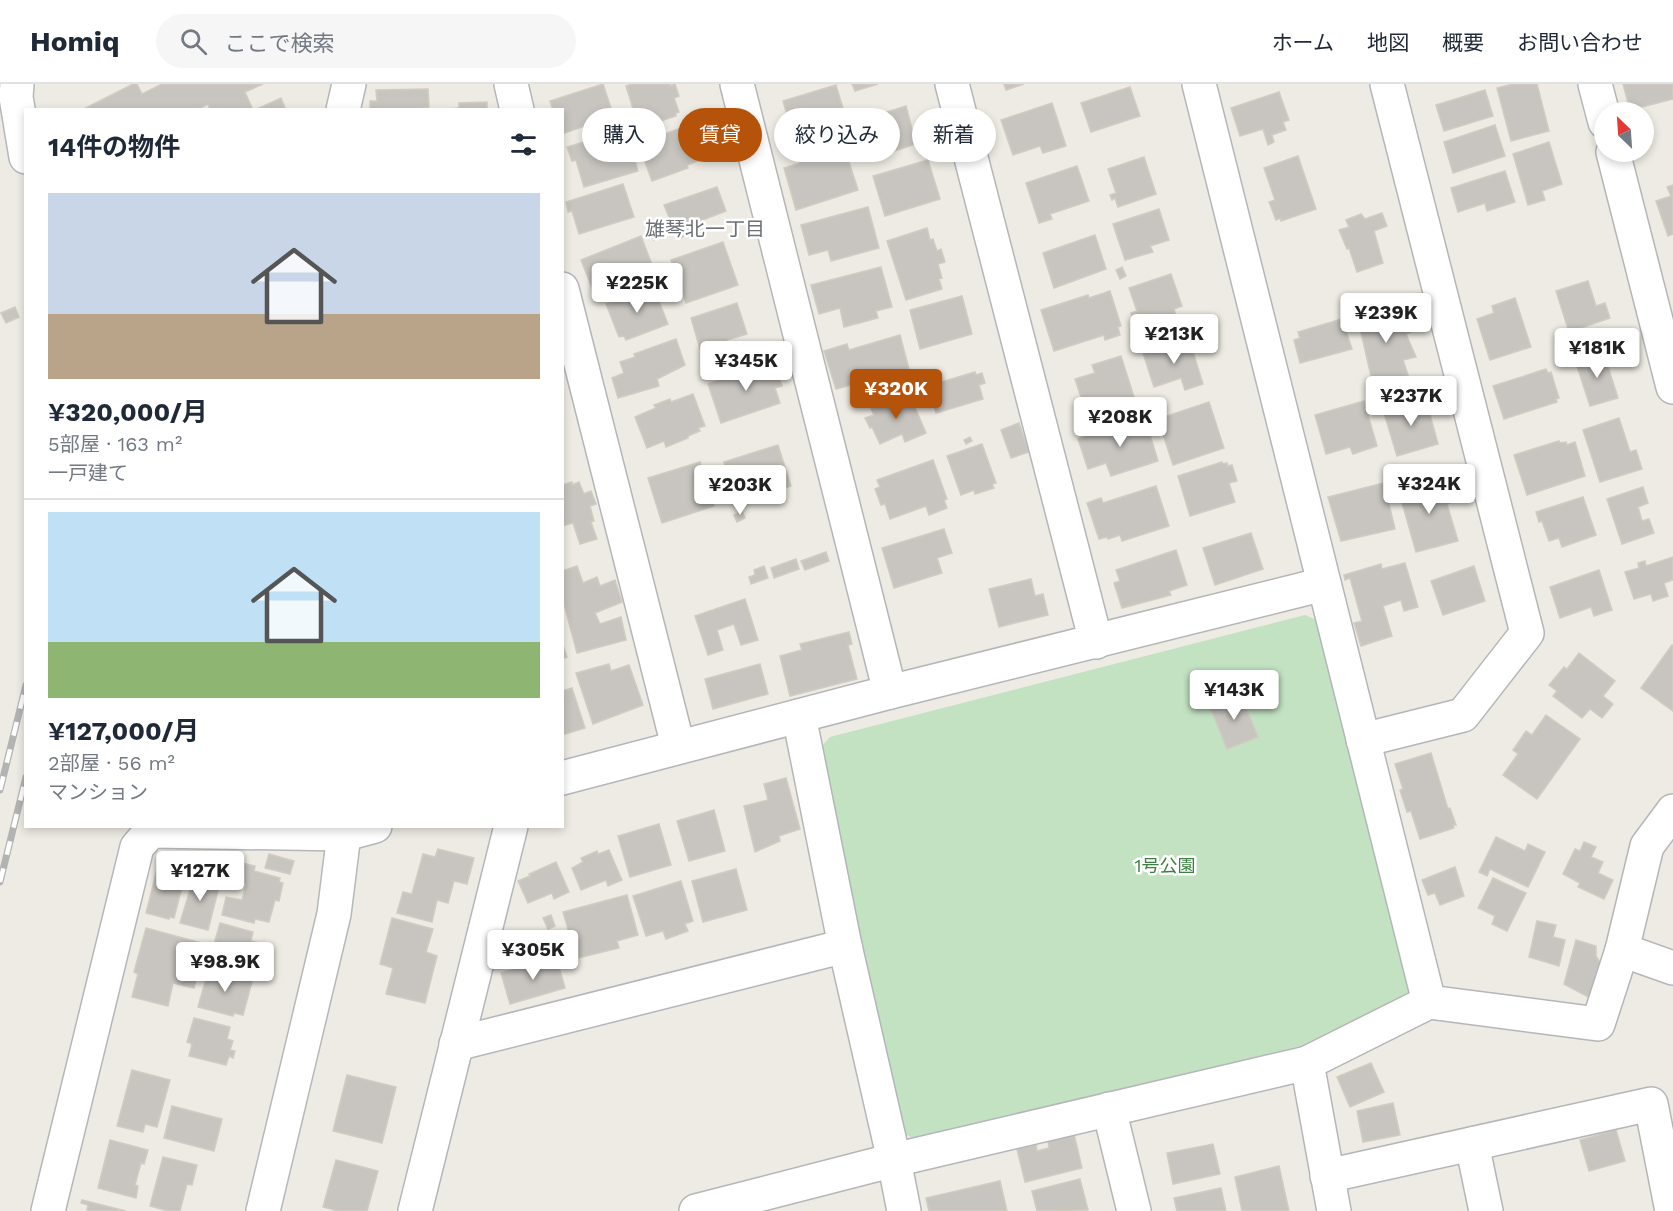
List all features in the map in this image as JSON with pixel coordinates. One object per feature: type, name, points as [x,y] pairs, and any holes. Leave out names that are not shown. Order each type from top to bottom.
[{"type":"street","points":[[17,84],[16,96],[24,145]]},
{"type":"street","points":[[343,108],[349,84]]},
{"type":"street","points":[[511,84],[517,108]]},
{"type":"street","points":[[737,84],[890,692]]},
{"type":"street","points":[[952,84],[1096,642]]},
{"type":"street","points":[[1199,84],[1429,1002]]},
{"type":"street","points":[[1363,740],[1463,715],[1527,633],[1387,84]]},
{"type":"street","points":[[1595,84],[1600,102]]},
{"type":"street","points":[[1615,162],[1673,387]]},
{"type":"street","points":[[564,297],[678,746]]},
{"type":"street","points":[[564,777],[890,692],[1324,584]]},
{"type":"street","points":[[799,716],[845,946],[904,1211]]},
{"type":"street","points":[[696,1211],[894,1160],[1307,1062],[1429,1002],[1598,1024],[1622,950],[1647,846],[1673,811]]},
{"type":"street","points":[[415,1211],[510,828]]},
{"type":"street","points":[[48,1211],[137,847],[151,831],[355,829],[263,1211]]},
{"type":"street","points":[[456,1044],[845,946]]},
{"type":"street","points":[[1622,950],[1673,968]]},
{"type":"street","points":[[1307,1062],[1334,1211]]},
{"type":"street","points":[[1327,1176],[1651,1104],[1672,1211]]},
{"type":"street","points":[[1109,1109],[1134,1211]]},
{"type":"street","points":[[1472,1144],[1486,1211]]},
{"type":"green space","name":"1号公園","points":[[1305,615],[1321,622],[1411,987],[1405,1002],[1304,1045],[917,1141],[900,1131],[821,747],[830,737]]},
{"type":"building","points":[[133,84],[137,84],[142,94],[162,84],[263,84],[245,92],[252,108],[209,108],[208,104],[201,108],[86,108]]},
{"type":"building","points":[[603,84],[611,108],[582,108],[582,127],[564,133],[564,108],[552,108],[550,101]]},
{"type":"building","points":[[675,84],[679,96],[674,98],[678,109],[676,116],[666,119],[666,108],[633,108],[626,86]]},
{"type":"building","points":[[852,84],[878,84],[855,91]]},
{"type":"building","points":[[1004,84],[1024,84],[1006,90]]},
{"type":"building","points":[[1513,84],[1537,84],[1549,131],[1511,141],[1497,88]]},
{"type":"building","points":[[1623,84],[1673,84],[1673,99],[1654,104],[1654,102],[1628,102]]},
{"type":"building","points":[[836,85],[843,108],[785,108],[783,101]]},
{"type":"building","points":[[1130,87],[1140,116],[1091,132],[1081,103]]},
{"type":"building","points":[[428,89],[429,107],[370,108],[370,101],[377,101],[376,90]]},
{"type":"building","points":[[1485,90],[1493,116],[1444,131],[1436,105]]},
{"type":"building","points":[[1279,92],[1289,120],[1283,122],[1286,130],[1272,135],[1274,142],[1268,145],[1263,129],[1240,136],[1231,108]]},
{"type":"building","points":[[281,98],[285,108],[259,108]]},
{"type":"building","points":[[487,102],[487,108],[459,108],[459,103]]},
{"type":"building","points":[[1052,103],[1066,146],[1043,153],[1040,146],[1013,155],[1001,120]]},
{"type":"building","points":[[906,106],[912,129],[912,145],[900,149],[900,108]]},
{"type":"building","points":[[1495,125],[1505,156],[1453,173],[1444,142]]},
{"type":"building","points":[[678,129],[678,162],[695,162],[687,165],[688,168],[652,181],[645,162],[666,162],[666,134]]},
{"type":"building","points":[[1549,142],[1562,184],[1542,191],[1545,200],[1528,205],[1513,154]]},
{"type":"building","points":[[582,143],[582,162],[635,162],[638,171],[584,187],[576,160],[572,161],[567,147]]},
{"type":"building","points":[[1298,156],[1316,209],[1281,221],[1281,218],[1276,220],[1269,202],[1275,200],[1264,168]]},
{"type":"building","points":[[1144,157],[1156,194],[1118,207],[1115,198],[1112,200],[1110,195],[1116,193],[1108,169]]},
{"type":"building","points":[[849,162],[858,190],[796,210],[784,168],[800,163]]},
{"type":"building","points":[[921,162],[929,162],[940,199],[885,216],[873,176]]},
{"type":"building","points":[[1077,166],[1089,201],[1050,214],[1052,219],[1039,223],[1026,183]]},
{"type":"building","points":[[1505,171],[1515,202],[1487,211],[1485,203],[1458,212],[1451,188]]},
{"type":"building","points":[[623,184],[634,217],[579,234],[572,211],[568,212],[566,202]]},
{"type":"building","points":[[1673,185],[1673,234],[1668,236],[1656,201],[1671,196],[1667,187]]},
{"type":"building","points":[[717,187],[726,211],[700,221],[703,229],[678,239],[664,205]]},
{"type":"building","points":[[868,207],[879,248],[831,261],[828,250],[809,255],[801,225]]},
{"type":"building","points":[[1159,209],[1169,240],[1150,246],[1153,252],[1125,260],[1113,224]]},
{"type":"building","points":[[1382,213],[1387,226],[1374,231],[1383,263],[1357,272],[1349,248],[1347,249],[1339,230],[1349,227],[1346,220],[1361,214],[1365,219]]},
{"type":"building","points":[[927,228],[930,240],[933,239],[937,251],[941,249],[945,262],[938,264],[942,289],[906,300],[887,241]]},
{"type":"building","points":[[656,230],[659,238],[654,240],[650,232]]},
{"type":"building","points":[[1095,235],[1106,269],[1054,288],[1043,253]]},
{"type":"building","points":[[641,236],[654,270],[640,275],[641,278],[610,290],[609,288],[594,293],[581,260]]},
{"type":"building","points":[[723,242],[738,285],[686,303],[671,260]]},
{"type":"building","points":[[881,267],[892,307],[876,311],[878,318],[844,327],[840,308],[819,314],[811,285]]},
{"type":"building","points":[[1122,267],[1126,276],[1120,279],[1116,270]]},
{"type":"building","points":[[1171,274],[1182,306],[1174,309],[1180,330],[1145,341],[1141,327],[1136,329],[1131,313],[1137,311],[1129,288]]},
{"type":"building","points":[[1588,281],[1596,306],[1605,303],[1610,318],[1569,332],[1556,291]]},
{"type":"building","points":[[653,286],[668,324],[626,340],[624,336],[619,337],[606,304]]},
{"type":"building","points":[[1110,291],[1121,326],[1118,327],[1120,335],[1105,340],[1104,335],[1054,351],[1041,310],[1088,295],[1089,298]]},
{"type":"building","points":[[962,296],[972,334],[920,349],[910,310]]},
{"type":"building","points":[[1515,298],[1531,347],[1490,360],[1477,319],[1494,313],[1492,306]]},
{"type":"building","points":[[1390,302],[1392,307],[1395,307],[1399,322],[1408,319],[1413,331],[1406,334],[1416,357],[1403,360],[1408,375],[1373,385],[1360,328],[1364,325],[1362,316]]},
{"type":"building","points":[[737,303],[747,334],[727,340],[728,345],[716,348],[715,344],[700,349],[691,318]]},
{"type":"building","points":[[15,307],[19,317],[6,323],[1,313]]},
{"type":"building","points":[[1342,319],[1352,349],[1300,363],[1294,340],[1300,338],[1298,332]]},
{"type":"building","points":[[900,335],[909,369],[836,389],[824,351],[847,344],[849,350]]},
{"type":"building","points":[[676,339],[685,365],[657,379],[659,386],[618,398],[612,378],[624,373],[620,362],[635,357],[634,354]]},
{"type":"building","points":[[1189,339],[1203,384],[1185,390],[1181,378],[1154,387],[1143,353]]},
{"type":"building","points":[[1603,351],[1618,398],[1590,406],[1575,360]]},
{"type":"building","points":[[1121,356],[1135,400],[1087,415],[1075,379],[1095,373],[1092,365]]},
{"type":"building","points":[[773,361],[782,386],[775,388],[780,403],[721,423],[708,384]]},
{"type":"building","points":[[1546,369],[1548,373],[1551,372],[1559,398],[1556,399],[1557,402],[1504,419],[1493,386]]},
{"type":"building","points":[[975,372],[976,375],[982,373],[985,383],[979,385],[983,399],[936,413],[928,386]]},
{"type":"building","points":[[895,392],[897,398],[909,393],[926,433],[905,442],[902,434],[880,444],[865,418],[874,415],[871,409],[890,401],[888,395]]},
{"type":"building","points":[[693,394],[705,426],[698,428],[700,431],[688,438],[666,447],[664,441],[647,448],[635,417],[656,408],[654,405]]},
{"type":"building","points":[[1415,397],[1416,403],[1426,400],[1438,444],[1397,456],[1384,413],[1395,410],[1393,404]]},
{"type":"building","points":[[1364,401],[1377,446],[1353,454],[1350,447],[1326,454],[1315,415]]},
{"type":"building","points":[[1209,402],[1224,448],[1173,465],[1158,419]]},
{"type":"building","points":[[1145,418],[1158,461],[1111,476],[1106,463],[1088,469],[1078,439]]},
{"type":"building","points":[[1619,418],[1630,452],[1636,450],[1642,469],[1600,482],[1583,430]]},
{"type":"building","points":[[1019,423],[1029,452],[1011,458],[1001,430]]},
{"type":"building","points":[[1095,424],[1097,431],[1087,434],[1085,428]]},
{"type":"building","points":[[970,437],[972,441],[966,444],[964,440]]},
{"type":"building","points":[[1559,441],[1560,443],[1566,442],[1567,445],[1575,442],[1585,476],[1527,495],[1514,455]]},
{"type":"building","points":[[982,444],[996,483],[992,484],[994,488],[975,494],[974,490],[961,495],[947,456]]},
{"type":"building","points":[[778,445],[791,486],[737,504],[724,462]]},
{"type":"building","points":[[933,460],[947,499],[944,500],[947,508],[929,515],[926,506],[890,519],[885,504],[881,505],[875,489],[880,487],[877,480]]},
{"type":"building","points":[[700,462],[714,506],[662,523],[648,478]]},
{"type":"building","points":[[1222,462],[1227,463],[1228,466],[1232,465],[1237,481],[1229,483],[1235,502],[1190,516],[1178,476]]},
{"type":"building","points":[[717,469],[721,480],[717,482],[712,471]]},
{"type":"building","points":[[1445,478],[1452,502],[1447,504],[1458,541],[1416,552],[1399,492]]},
{"type":"building","points":[[572,482],[572,485],[579,482],[584,494],[591,491],[596,504],[590,506],[594,521],[591,522],[597,539],[580,544],[573,523],[564,525],[564,484]]},
{"type":"building","points":[[1384,483],[1395,529],[1341,541],[1328,497]]},
{"type":"building","points":[[1156,486],[1169,526],[1122,541],[1120,535],[1099,539],[1087,503],[1101,498],[1103,503]]},
{"type":"building","points":[[1643,487],[1648,503],[1638,507],[1642,521],[1649,519],[1654,533],[1622,544],[1607,499]]},
{"type":"building","points":[[1583,497],[1596,535],[1562,547],[1559,538],[1549,541],[1536,512]]},
{"type":"building","points":[[742,511],[745,518],[737,522],[734,515]]},
{"type":"building","points":[[944,529],[952,553],[937,558],[942,573],[894,588],[882,548]]},
{"type":"building","points":[[1251,533],[1263,569],[1215,585],[1203,548]]},
{"type":"building","points":[[1176,550],[1187,585],[1169,591],[1171,595],[1122,608],[1114,583],[1120,581],[1116,570]]},
{"type":"building","points":[[826,552],[829,561],[805,570],[801,561]]},
{"type":"building","points":[[1673,557],[1673,580],[1664,583],[1668,596],[1653,601],[1651,594],[1634,599],[1625,572],[1639,568],[1638,563],[1645,561],[1646,566]]},
{"type":"building","points":[[796,559],[799,569],[774,578],[771,568]]},
{"type":"building","points":[[1405,563],[1418,607],[1404,611],[1401,600],[1383,606],[1392,636],[1361,646],[1354,623],[1362,621],[1350,578],[1345,580],[1344,575],[1381,564],[1382,569]]},
{"type":"building","points":[[577,566],[583,583],[597,577],[600,586],[615,580],[622,602],[595,613],[600,624],[621,617],[626,640],[577,653],[564,604],[564,570]]},
{"type":"building","points":[[764,566],[768,578],[751,584],[749,577],[755,575],[754,570]]},
{"type":"building","points":[[1474,566],[1485,601],[1443,615],[1431,581]]},
{"type":"building","points":[[1599,570],[1612,610],[1594,616],[1591,607],[1560,618],[1550,587]]},
{"type":"building","points":[[1031,579],[1035,596],[1043,594],[1048,615],[999,627],[989,589]]},
{"type":"building","points":[[745,599],[758,640],[741,645],[734,624],[717,630],[723,650],[708,655],[695,616]]},
{"type":"building","points":[[849,632],[852,644],[848,645],[857,679],[790,696],[780,656],[802,650],[800,644]]},
{"type":"building","points":[[1673,646],[1673,711],[1641,688]]},
{"type":"building","points":[[1579,653],[1615,681],[1603,696],[1613,704],[1602,718],[1590,709],[1582,718],[1553,696],[1557,691],[1549,685],[1564,667],[1567,669]]},
{"type":"building","points":[[609,664],[611,671],[629,665],[643,705],[593,724],[576,673]]},
{"type":"building","points":[[760,664],[768,694],[713,709],[705,679]]},
{"type":"building","points":[[572,688],[585,728],[564,734],[564,690]]},
{"type":"building","points":[[1240,693],[1258,737],[1227,749],[1209,705]]},
{"type":"building","points":[[1546,715],[1580,739],[1537,799],[1503,775],[1518,754],[1513,750],[1526,731],[1532,735]]},
{"type":"building","points":[[1431,753],[1448,809],[1450,808],[1456,825],[1453,825],[1454,828],[1420,839],[1411,811],[1407,812],[1395,764]]},
{"type":"building","points":[[786,778],[800,829],[779,836],[780,841],[755,852],[744,806],[768,800],[764,784]]},
{"type":"building","points":[[714,810],[725,851],[689,861],[677,821]]},
{"type":"building","points":[[659,824],[671,865],[630,877],[618,836]]},
{"type":"building","points":[[1496,837],[1525,851],[1528,844],[1545,852],[1528,887],[1490,869],[1487,876],[1479,872]]},
{"type":"building","points":[[1584,842],[1596,847],[1591,857],[1603,862],[1598,873],[1613,880],[1604,899],[1578,887],[1580,883],[1563,874],[1575,849],[1580,851]]},
{"type":"building","points":[[438,849],[474,858],[467,884],[454,881],[448,903],[437,900],[432,922],[397,913],[403,892],[412,894],[423,854],[435,857]]},
{"type":"building","points":[[609,850],[622,880],[608,886],[606,880],[581,890],[572,868],[583,862],[581,858],[597,851],[598,854]]},
{"type":"building","points":[[269,854],[294,861],[290,874],[265,868]]},
{"type":"building","points":[[234,861],[255,866],[254,871],[280,878],[279,882],[283,883],[279,901],[275,900],[269,922],[255,919],[254,923],[222,915],[226,897],[242,900],[246,884],[229,880]]},
{"type":"building","points":[[159,862],[182,868],[182,871],[186,872],[174,918],[169,919],[146,913]]},
{"type":"building","points":[[556,862],[569,892],[554,899],[552,893],[528,903],[518,881]]},
{"type":"building","points":[[1455,867],[1464,896],[1440,905],[1435,893],[1428,895],[1422,880]]},
{"type":"building","points":[[736,869],[747,910],[703,922],[692,881]]},
{"type":"building","points":[[196,870],[202,872],[201,878],[220,883],[208,930],[180,923]]},
{"type":"building","points":[[1493,878],[1526,893],[1507,931],[1492,924],[1495,916],[1478,908]]},
{"type":"building","points":[[681,881],[693,921],[685,924],[688,931],[666,939],[663,931],[646,936],[633,896]]},
{"type":"building","points":[[627,895],[638,935],[617,941],[619,948],[578,958],[563,912]]},
{"type":"building","points":[[551,915],[555,926],[548,929],[543,918]]},
{"type":"building","points":[[392,918],[433,929],[426,952],[437,956],[425,1003],[386,994],[393,968],[380,964]]},
{"type":"building","points":[[1537,921],[1556,925],[1553,937],[1565,940],[1559,966],[1529,957]]},
{"type":"building","points":[[220,923],[253,932],[251,941],[264,944],[259,962],[238,957],[236,966],[210,959]]},
{"type":"building","points":[[146,928],[205,944],[194,988],[173,983],[168,1006],[132,997],[138,974],[134,972]]},
{"type":"building","points":[[1576,940],[1596,946],[1596,956],[1601,964],[1590,998],[1564,984]]},
{"type":"building","points":[[556,957],[565,988],[510,1004],[501,973]]},
{"type":"building","points":[[209,968],[253,978],[243,1015],[234,1013],[233,1016],[198,1007]]},
{"type":"building","points":[[194,1018],[230,1027],[227,1039],[233,1041],[230,1050],[235,1051],[233,1058],[229,1056],[226,1065],[189,1056],[192,1044],[187,1042]]},
{"type":"building","points":[[1371,1063],[1384,1092],[1350,1107],[1337,1077]]},
{"type":"building","points":[[132,1070],[170,1080],[157,1127],[145,1124],[143,1132],[117,1126]]},
{"type":"building","points":[[347,1075],[396,1087],[382,1143],[333,1131]]},
{"type":"building","points":[[1393,1103],[1400,1135],[1363,1142],[1357,1111]]},
{"type":"building","points":[[172,1106],[222,1119],[214,1151],[164,1138]]},
{"type":"building","points":[[1616,1130],[1625,1161],[1589,1171],[1580,1140]]},
{"type":"building","points":[[1074,1134],[1082,1168],[1025,1182],[1017,1149],[1036,1145],[1037,1151],[1049,1148],[1048,1141]]},
{"type":"building","points":[[110,1140],[148,1150],[144,1164],[141,1163],[135,1185],[138,1186],[136,1198],[98,1188]]},
{"type":"building","points":[[1213,1144],[1220,1174],[1173,1184],[1167,1153]]},
{"type":"building","points":[[163,1157],[197,1165],[192,1185],[187,1184],[180,1211],[168,1211],[150,1206]]},
{"type":"building","points":[[336,1160],[378,1171],[367,1211],[338,1211],[323,1207]]},
{"type":"building","points":[[1279,1166],[1289,1211],[1242,1211],[1235,1177]]},
{"type":"building","points":[[1080,1179],[1088,1210],[1037,1211],[1032,1191]]},
{"type":"building","points":[[1000,1181],[1007,1211],[929,1211],[926,1198]]},
{"type":"building","points":[[1221,1188],[1226,1211],[1177,1211],[1174,1198]]},
{"type":"building","points":[[82,1200],[126,1211],[87,1211],[88,1205],[81,1203]]},
{"type":"railway","points":[[0,790],[24,693]]},
{"type":"railway","points":[[0,882],[24,785]]},
{"type":"district","name":"雄琴北一丁目","points":[[705,229]]}]
